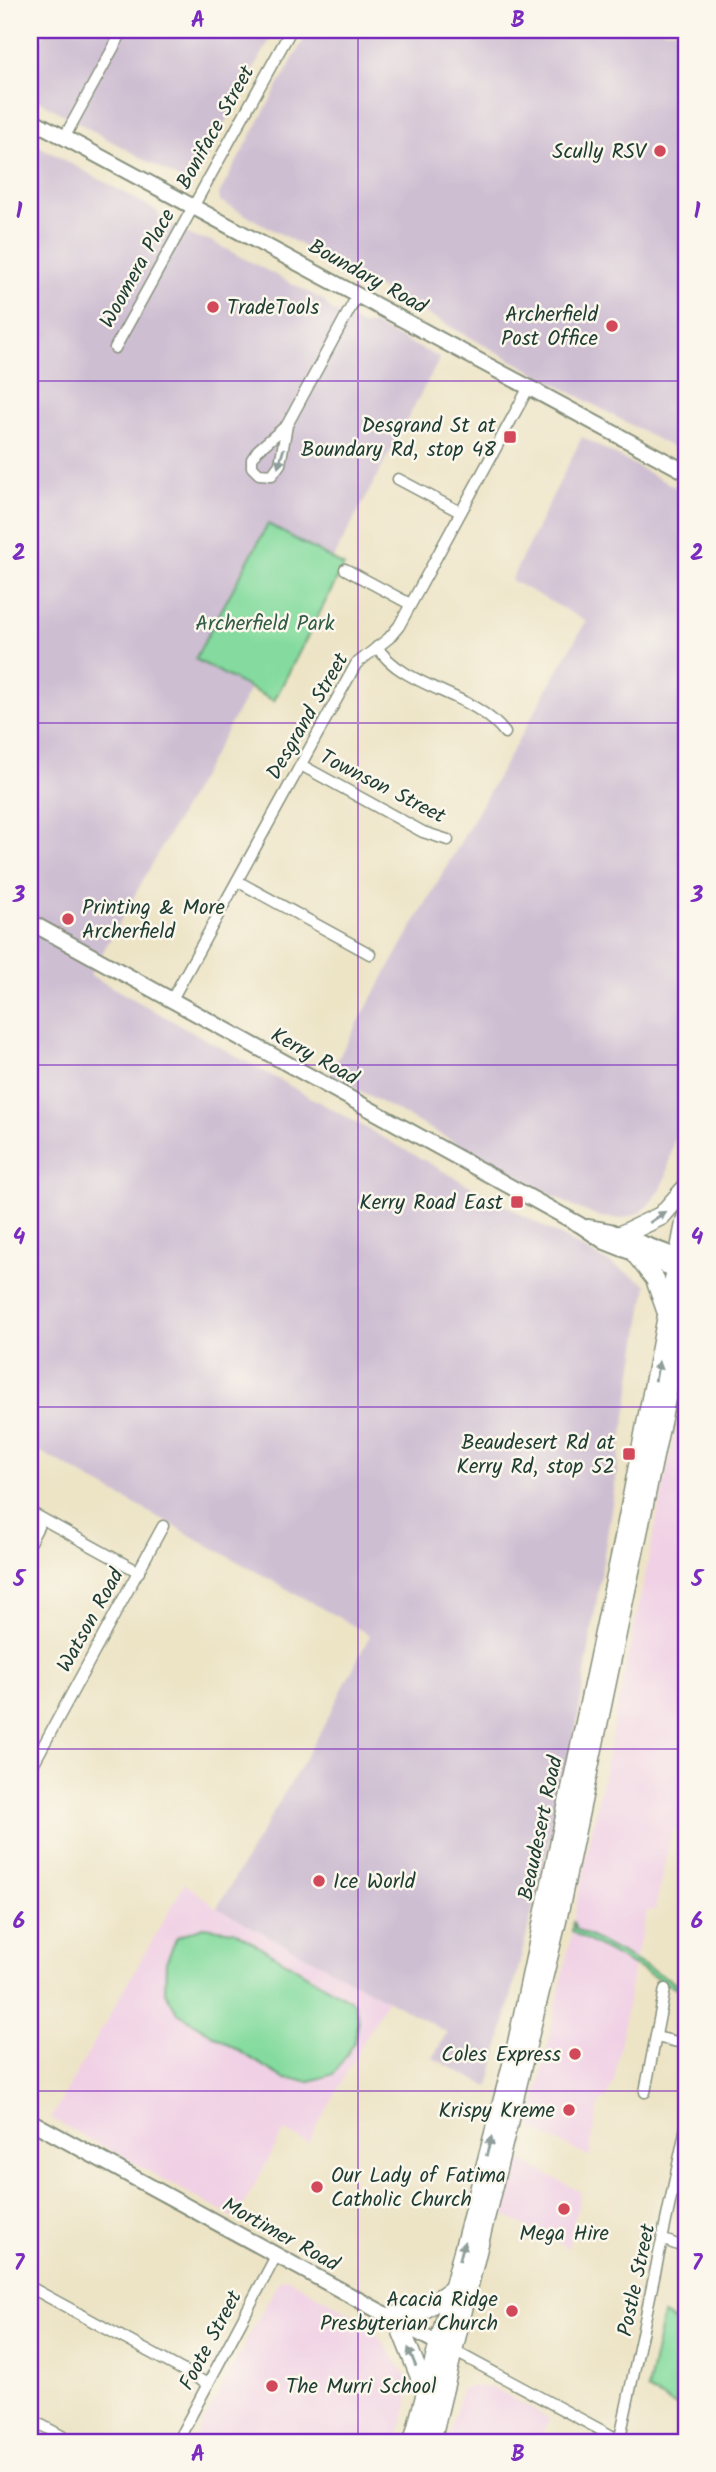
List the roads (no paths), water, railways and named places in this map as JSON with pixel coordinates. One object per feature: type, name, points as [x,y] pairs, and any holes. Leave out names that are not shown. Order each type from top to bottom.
[{"type":"highway","points":[[621,1235],[661,1216],[686,1188]]},
{"type":"highway","name":"Beaudesert Road","points":[[413,2442],[426,2392],[446,2347],[557,1921],[681,1312],[686,1218]]},
{"type":"highway","points":[[636,1255],[681,1312]]},
{"type":"highway","name":"Beaudesert Road","points":[[431,2442],[452,2290],[514,2057],[622,1548],[681,1312]]},
{"type":"highway","points":[[426,2392],[393,2320],[423,2310],[452,2290]]},
{"type":"main road","name":"Boundary Road","points":[[30,119],[686,472]]},
{"type":"main road","name":"Kerry Road","points":[[30,922],[580,1225],[605,1242],[636,1255],[682,1266]]},
{"type":"main road","name":"Kerry Road","points":[[580,1225],[621,1235],[682,1266]]},
{"type":"main road","name":"Mortimer Road","points":[[30,2121],[446,2347]]},
{"type":"street","points":[[64,138],[122,30]]},
{"type":"street","name":"Boniface Street","points":[[194,206],[290,30]]},
{"type":"street","name":"Woomera Place","points":[[115,348],[194,206]]},
{"type":"street","points":[[287,425],[254,455],[253,467],[258,474],[272,475],[278,469],[287,425],[358,294]]},
{"type":"street","name":"Desgrand Street","points":[[171,1001],[356,664],[394,633],[529,387]]},
{"type":"street","points":[[398,479],[460,512]]},
{"type":"street","points":[[345,569],[410,604]]},
{"type":"street","points":[[377,647],[389,663],[489,717],[505,733]]},
{"type":"street","name":"Townson Street","points":[[301,765],[423,832],[448,840]]},
{"type":"street","points":[[237,881],[370,954]]},
{"type":"street","points":[[30,1512],[139,1572]]},
{"type":"street","points":[[30,1542],[42,1519]]},
{"type":"street","name":"Watson Road","points":[[30,1770],[163,1526]]},
{"type":"street","points":[[645,2092],[665,1989]]},
{"type":"street","points":[[656,2037],[686,2044]]},
{"type":"street","name":"Postle Street","points":[[621,2442],[686,2127]]},
{"type":"street","points":[[664,2239],[686,2248]]},
{"type":"street","name":"Foote Street","points":[[177,2442],[276,2256]]},
{"type":"street","points":[[30,2287],[208,2384]]},
{"type":"street","name":"Mortimer Road","points":[[446,2347],[621,2442]]},
{"type":"street","points":[[30,2419],[73,2442]]},
{"type":"waterway","points":[[30,46],[39,30]]},
{"type":"place","name":"Scully RSV","points":[[660,151]]},
{"type":"place","name":"TradeTools","points":[[213,307]]},
{"type":"place","name":"Archerfield Post Office","points":[[612,326]]},
{"type":"place","name":"Desgrand St at Boundary Rd, stop 48","points":[[510,437]]},
{"type":"place","name":"Printing & More Archerfield","points":[[68,919]]},
{"type":"place","name":"Kerry Road East","points":[[517,1202]]},
{"type":"place","name":"Beaudesert Rd at Kerry Rd, stop 52","points":[[629,1454]]},
{"type":"place","name":"Ice World","points":[[319,1881]]},
{"type":"place","name":"Coles Express","points":[[575,2054]]},
{"type":"place","name":"Krispy Kreme","points":[[569,2110]]},
{"type":"place","name":"Our Lady of Fatima Catholic Church","points":[[317,2187]]},
{"type":"place","name":"Mega Hire","points":[[564,2209]]},
{"type":"place","name":"Acacia Ridge Presbyterian Church","points":[[512,2311]]},
{"type":"place","name":"The Murri School","points":[[272,2386]]},
{"type":"park label","name":"Archerfield Park","points":[[265,623]]}]
